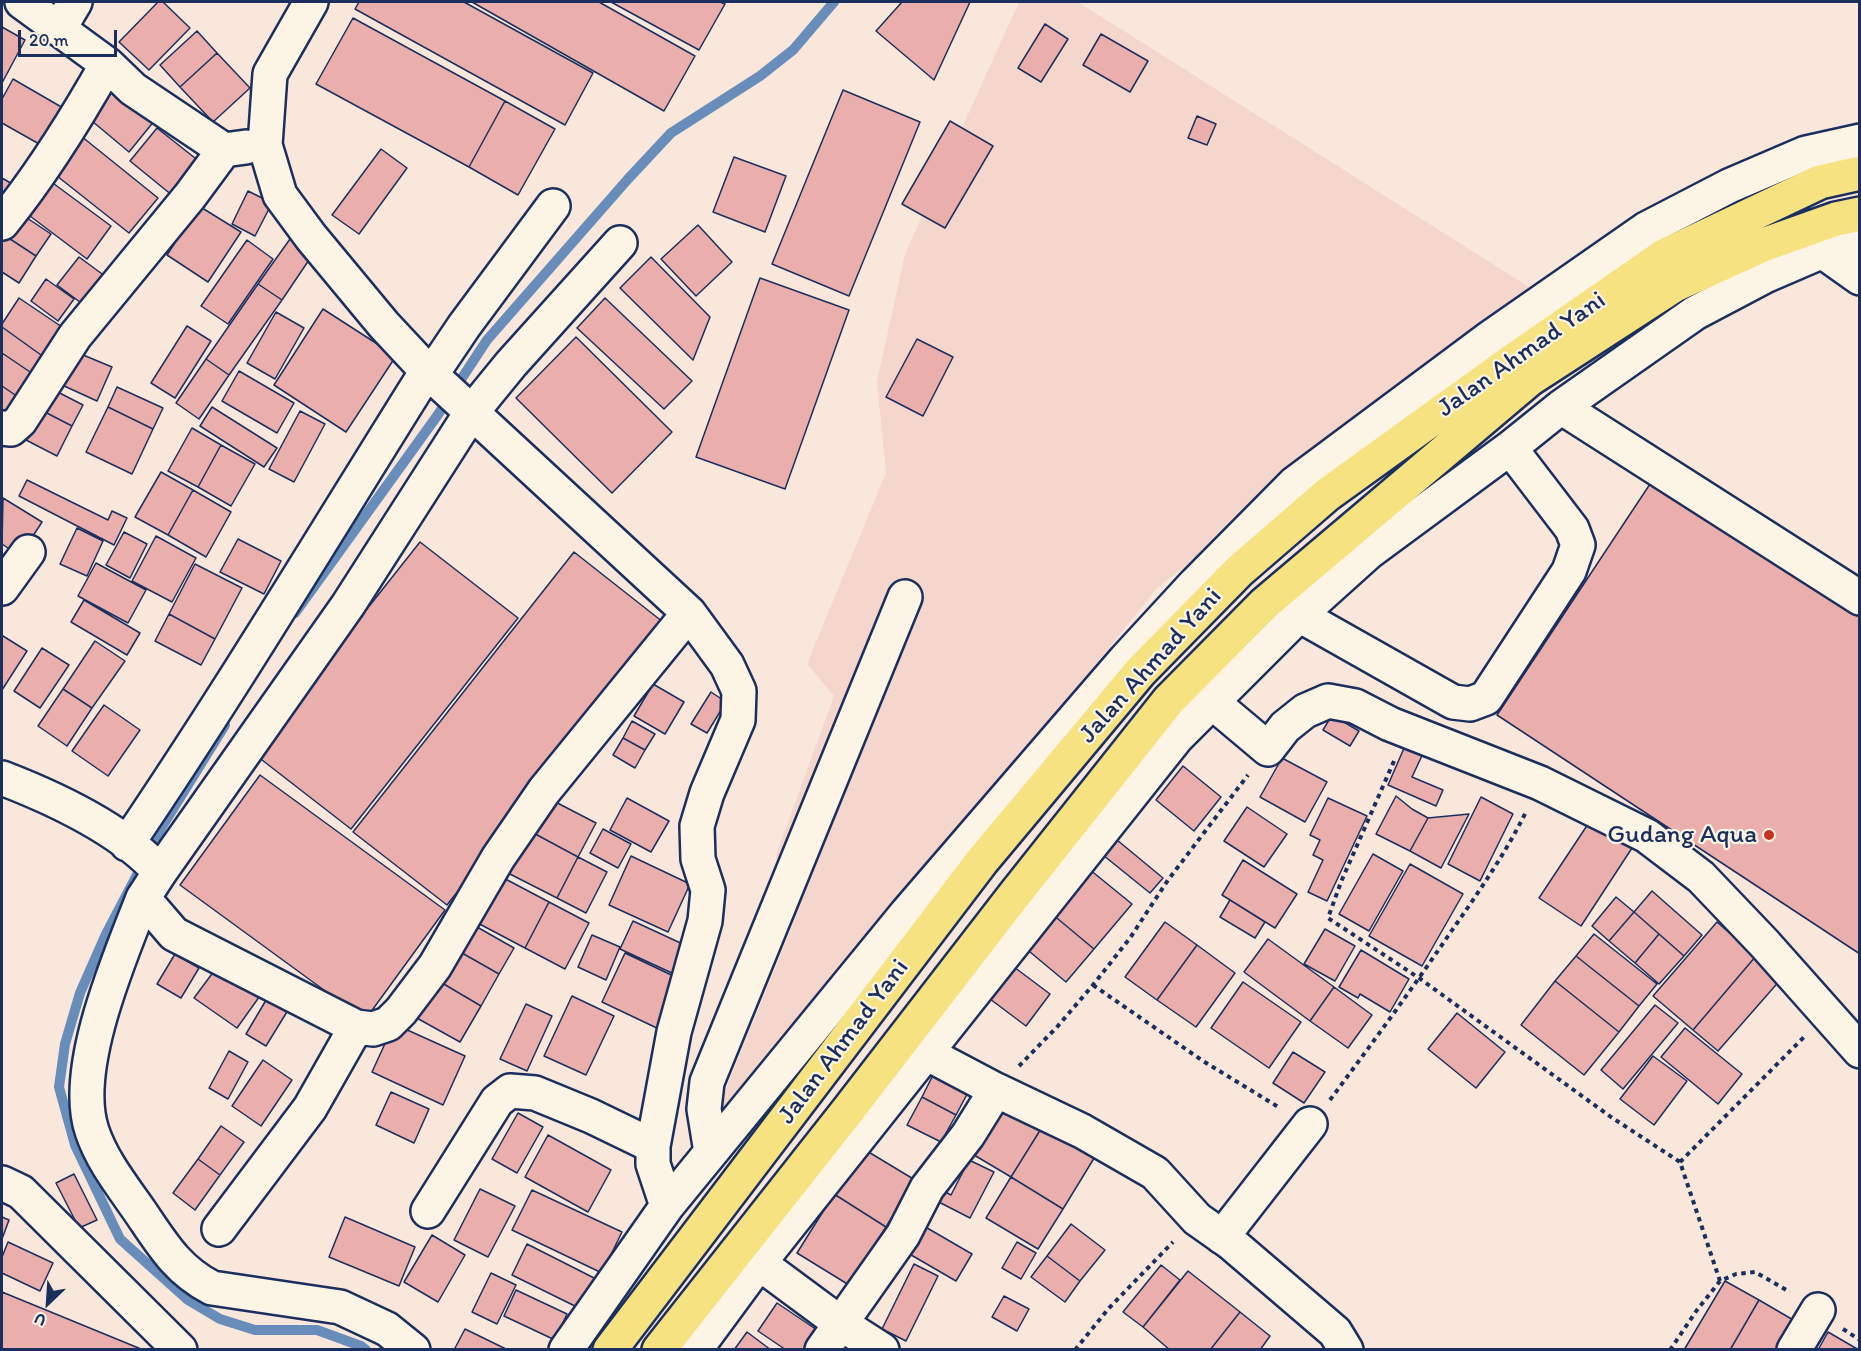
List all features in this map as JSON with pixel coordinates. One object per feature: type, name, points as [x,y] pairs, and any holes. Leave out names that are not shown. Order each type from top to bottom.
[{"type":"highway","name":"Jalan Ahmad Yani","points":[[610,1350],[982,861],[1140,672],[1239,571],[1328,494],[1511,362],[1664,256],[1820,182],[1860,172]]},
{"type":"highway","name":"Jalan Ahmad Yani","points":[[659,1350],[1169,700],[1264,604],[1521,387],[1675,285],[1763,245],[1836,219],[1860,214]]},
{"type":"street","points":[[22,2],[67,15],[106,64],[133,89],[224,150],[265,145]]},
{"type":"street","points":[[311,2],[270,74],[265,145],[280,195],[311,237],[384,325],[431,375],[689,613],[727,665],[739,691],[738,720],[707,793],[697,826],[698,859],[708,890],[705,921],[674,1032],[653,1146],[653,1164],[667,1206]]},
{"type":"street","points":[[2,223],[80,112],[106,64]]},
{"type":"street","points":[[566,1350],[667,1206],[906,914],[1125,660],[1195,584],[1294,484],[1491,337],[1647,229],[1729,186],[1806,153],[1860,141]]},
{"type":"street","points":[[2,428],[11,429],[20,421],[75,336],[190,196],[224,150]]},
{"type":"street","points":[[413,1350],[387,1329],[340,1307],[212,1288],[194,1279],[173,1259],[108,1167],[91,1130],[86,1094],[90,1063],[143,865],[255,650],[291,587],[431,375],[464,326],[553,206]]},
{"type":"street","points":[[695,1350],[759,1263],[1177,737],[1299,615],[1369,552],[1562,407],[1695,313],[1767,275],[1839,244],[1860,240]]},
{"type":"street","points":[[143,865],[348,605],[466,408],[511,364],[620,243]]},
{"type":"street","points":[[1822,251],[1860,278]]},
{"type":"street","points":[[1562,407],[1860,598]]},
{"type":"street","points":[[1299,615],[1453,702],[1470,704],[1486,698],[1569,571],[1578,545],[1572,529],[1510,448]]},
{"type":"street","points":[[2,588],[28,552]]},
{"type":"street","points":[[711,1152],[704,1109],[707,1082],[905,597]]},
{"type":"street","points":[[2,778],[84,816],[143,865],[174,934],[356,1027],[373,1029],[388,1024],[401,1011],[435,966],[498,858],[544,791],[689,613]]},
{"type":"street","points":[[1212,702],[1268,749],[1285,727],[1305,711],[1328,701],[1355,706],[1406,730],[1540,783],[1647,836],[1701,877],[1764,943],[1860,1051]]},
{"type":"street","points":[[219,1229],[310,1108],[356,1027]]},
{"type":"street","points":[[926,1053],[1082,1131],[1155,1173],[1210,1228],[1335,1332],[1346,1350]]},
{"type":"street","points":[[822,1350],[903,1235],[927,1188],[968,1135],[996,1090]]},
{"type":"street","points":[[428,1211],[497,1101],[510,1091],[535,1093],[591,1116],[653,1146]]},
{"type":"street","points":[[1210,1228],[1310,1124]]},
{"type":"street","points":[[2,1183],[21,1192],[180,1350]]},
{"type":"street","points":[[759,1263],[840,1323],[882,1350]]},
{"type":"street","points":[[1794,1350],[1818,1311]]},
{"type":"path","points":[[1406,730],[1328,918],[1419,978],[1611,1118],[1680,1162],[1720,1281]]},
{"type":"path","points":[[996,1090],[1057,1027],[1093,985],[1130,938],[1168,880],[1268,749]]},
{"type":"path","points":[[1093,985],[1203,1061],[1310,1124],[1419,978],[1512,840],[1540,783]]},
{"type":"path","points":[[1680,1162],[1826,1014]]},
{"type":"path","points":[[1075,1350],[1109,1308],[1210,1228]]},
{"type":"path","points":[[1670,1350],[1720,1281],[1736,1274],[1755,1272],[1793,1293],[1860,1340]]},
{"type":"shaded area","points":[[1019,2],[1078,2],[1537,292],[1157,588],[715,1136],[719,1106],[793,924],[776,855],[834,696],[807,664],[886,473],[877,382],[905,254]]},
{"type":"building","points":[[158,2],[163,2],[190,28],[149,70],[119,42]]},
{"type":"building","points":[[359,2],[464,2],[593,73],[565,125],[355,9]]},
{"type":"building","points":[[472,2],[599,2],[695,56],[664,111]]},
{"type":"building","points":[[611,2],[720,2],[725,4],[699,50]]},
{"type":"building","points":[[902,2],[970,2],[934,80],[876,31]]},
{"type":"building","points":[[353,18],[505,101],[469,167],[316,84]]},
{"type":"building","points":[[1045,24],[1068,39],[1041,82],[1018,68]]},
{"type":"building","points":[[2,27],[25,40],[2,83]]},
{"type":"building","points":[[197,31],[217,53],[180,87],[160,65]]},
{"type":"building","points":[[1101,34],[1148,61],[1130,92],[1083,65]]},
{"type":"building","points":[[217,53],[250,88],[213,122],[180,87]]},
{"type":"building","points":[[13,79],[70,112],[48,149],[2,123],[2,99]]},
{"type":"building","points":[[113,85],[155,120],[129,152],[86,116]]},
{"type":"building","points":[[843,90],[920,122],[849,296],[772,264]]},
{"type":"building","points":[[505,101],[555,129],[518,195],[469,167]]},
{"type":"building","points":[[1197,116],[1216,124],[1207,145],[1188,138]]},
{"type":"building","points":[[950,121],[993,146],[945,228],[902,204]]},
{"type":"building","points":[[157,128],[200,162],[173,196],[130,161]]},
{"type":"building","points":[[81,136],[158,198],[129,233],[52,172]]},
{"type":"building","points":[[381,149],[407,168],[359,234],[332,215]]},
{"type":"building","points":[[734,157],[786,176],[765,232],[713,212]]},
{"type":"building","points":[[2,178],[14,185],[2,206]]},
{"type":"building","points":[[46,178],[111,226],[87,259],[22,210]]},
{"type":"building","points":[[248,191],[272,203],[255,236],[232,224]]},
{"type":"building","points":[[199,206],[241,232],[208,282],[167,255]]},
{"type":"building","points":[[18,212],[51,234],[36,256],[4,235]]},
{"type":"building","points":[[698,225],[732,262],[696,296],[661,259]]},
{"type":"building","points":[[4,235],[36,256],[19,283],[2,272],[2,238]]},
{"type":"building","points":[[290,239],[313,254],[282,300],[258,284]]},
{"type":"building","points":[[247,240],[273,259],[228,324],[201,306]]},
{"type":"building","points":[[79,257],[109,279],[88,308],[57,285]]},
{"type":"building","points":[[651,257],[710,317],[693,360],[620,288]]},
{"type":"building","points":[[760,278],[849,310],[785,489],[696,457]]},
{"type":"building","points":[[46,279],[74,299],[58,321],[31,301]]},
{"type":"building","points":[[258,284],[282,300],[229,375],[206,359]]},
{"type":"building","points":[[19,298],[68,331],[48,360],[2,327]]},
{"type":"building","points":[[605,298],[692,381],[664,409],[577,328]]},
{"type":"building","points":[[323,309],[396,356],[346,432],[274,385]]},
{"type":"building","points":[[276,312],[304,328],[275,379],[247,363]]},
{"type":"building","points":[[187,326],[211,341],[175,398],[151,383]]},
{"type":"building","points":[[2,327],[48,360],[36,376],[2,353]]},
{"type":"building","points":[[576,337],[672,432],[612,493],[516,398]]},
{"type":"building","points":[[917,339],[953,357],[923,416],[886,397]]},
{"type":"building","points":[[76,352],[112,367],[97,401],[62,385]]},
{"type":"building","points":[[2,353],[36,376],[21,399],[2,386]]},
{"type":"building","points":[[206,359],[229,375],[199,419],[176,403]]},
{"type":"building","points":[[239,371],[294,403],[277,433],[222,401]]},
{"type":"building","points":[[2,386],[21,399],[2,419]]},
{"type":"building","points":[[117,387],[163,408],[153,429],[108,407]]},
{"type":"building","points":[[52,389],[83,405],[72,426],[41,410]]},
{"type":"building","points":[[108,407],[153,429],[132,474],[86,452]]},
{"type":"building","points":[[212,407],[277,448],[264,467],[200,426]]},
{"type":"building","points":[[41,410],[72,426],[57,456],[26,440]]},
{"type":"building","points":[[300,411],[325,424],[294,482],[269,469]]},
{"type":"building","points":[[192,428],[221,445],[198,487],[168,471]]},
{"type":"building","points":[[221,445],[255,464],[231,506],[198,487]]},
{"type":"building","points":[[161,472],[193,490],[168,535],[135,517]]},
{"type":"building","name":"Gudang Aqua","points":[[1654,478],[1860,613],[1860,954],[1497,715]]},
{"type":"building","points":[[27,480],[108,520],[112,511],[127,518],[114,545],[19,496]]},
{"type":"building","points":[[193,490],[231,512],[206,557],[168,535]]},
{"type":"building","points":[[3,498],[42,522],[20,556],[2,544]]},
{"type":"building","points":[[77,528],[103,541],[87,576],[60,564]]},
{"type":"building","points":[[124,532],[147,544],[130,578],[106,565]]},
{"type":"building","points":[[156,536],[196,558],[172,602],[132,581]]},
{"type":"building","points":[[238,539],[281,561],[264,594],[220,572]]},
{"type":"building","points":[[420,542],[518,618],[351,829],[253,753]]},
{"type":"building","points":[[574,552],[668,626],[447,905],[353,832]]},
{"type":"building","points":[[96,563],[146,590],[128,623],[78,596]]},
{"type":"building","points":[[195,564],[242,588],[215,639],[169,614]]},
{"type":"building","points":[[84,600],[140,633],[127,655],[71,622]]},
{"type":"building","points":[[169,614],[215,639],[201,665],[155,641]]},
{"type":"building","points":[[3,636],[27,651],[2,690],[2,638]]},
{"type":"building","points":[[95,641],[125,661],[92,708],[63,689]]},
{"type":"building","points":[[42,648],[69,665],[40,708],[14,691]]},
{"type":"building","points":[[653,684],[684,702],[665,734],[634,716]]},
{"type":"building","points":[[63,689],[92,708],[67,746],[38,726]]},
{"type":"building","points":[[711,692],[726,702],[707,733],[691,724]]},
{"type":"building","points":[[104,705],[140,730],[108,776],[72,751]]},
{"type":"building","points":[[1332,715],[1359,731],[1350,746],[1323,730]]},
{"type":"building","points":[[632,721],[655,734],[645,750],[623,738]]},
{"type":"building","points":[[623,738],[645,750],[635,768],[613,755]]},
{"type":"building","points":[[1408,739],[1426,747],[1412,777],[1443,790],[1436,806],[1388,785]]},
{"type":"building","points":[[1282,758],[1327,782],[1305,822],[1260,797]]},
{"type":"building","points":[[1183,766],[1221,797],[1194,831],[1156,800]]},
{"type":"building","points":[[260,775],[445,910],[365,1020],[180,885]]},
{"type":"building","points":[[544,796],[596,823],[578,857],[526,829]]},
{"type":"building","points":[[1396,796],[1428,818],[1410,851],[1376,834]]},
{"type":"building","points":[[1481,797],[1513,814],[1480,881],[1448,864]]},
{"type":"building","points":[[627,798],[669,821],[651,852],[610,830]]},
{"type":"building","points":[[1328,798],[1367,816],[1327,901],[1308,892],[1323,860],[1313,855],[1320,840],[1310,835]]},
{"type":"building","points":[[1247,807],[1287,834],[1264,867],[1224,841]]},
{"type":"building","points":[[1469,814],[1441,868],[1410,851],[1428,818]]},
{"type":"building","points":[[1592,818],[1634,845],[1581,926],[1539,898]]},
{"type":"building","points":[[526,829],[578,857],[557,898],[504,871]]},
{"type":"building","points":[[603,829],[631,844],[618,868],[590,853]]},
{"type":"building","points":[[1111,835],[1163,878],[1150,893],[1098,851]]},
{"type":"building","points":[[1373,854],[1403,871],[1369,931],[1339,914]]},
{"type":"building","points":[[631,856],[690,884],[668,932],[609,905]]},
{"type":"building","points":[[578,857],[607,872],[586,913],[557,898]]},
{"type":"building","points":[[1243,860],[1297,894],[1275,928],[1222,895]]},
{"type":"building","points":[[1410,864],[1463,894],[1422,966],[1369,936]]},
{"type":"building","points":[[1089,869],[1132,904],[1094,949],[1052,914]]},
{"type":"building","points":[[496,874],[549,902],[525,948],[472,920]]},
{"type":"building","points":[[1652,891],[1702,935],[1684,956],[1634,912]]},
{"type":"building","points":[[1616,897],[1634,912],[1609,941],[1592,926]]},
{"type":"building","points":[[1230,900],[1265,922],[1255,938],[1220,917]]},
{"type":"building","points":[[549,902],[589,923],[565,969],[525,948]]},
{"type":"building","points":[[1634,912],[1659,934],[1635,963],[1609,941]]},
{"type":"building","points":[[1052,914],[1094,949],[1066,982],[1024,947]]},
{"type":"building","points":[[633,921],[687,946],[674,974],[620,949]]},
{"type":"building","points":[[1165,922],[1197,945],[1157,1000],[1125,977]]},
{"type":"building","points":[[1717,922],[1756,956],[1693,1030],[1653,996]]},
{"type":"building","points":[[470,923],[514,948],[499,974],[455,949]]},
{"type":"building","points":[[1325,929],[1355,946],[1335,981],[1304,964]]},
{"type":"building","points":[[1594,934],[1657,984],[1639,1006],[1576,956]]},
{"type":"building","points":[[1659,934],[1684,956],[1659,984],[1635,963]]},
{"type":"building","points":[[592,935],[620,947],[606,980],[578,967]]},
{"type":"building","points":[[1268,939],[1334,987],[1310,1021],[1244,972]]},
{"type":"building","points":[[1197,945],[1235,973],[1196,1027],[1157,1000]]},
{"type":"building","points":[[455,949],[499,974],[481,1006],[437,980]]},
{"type":"building","points":[[1361,950],[1409,979],[1390,1012],[1360,994],[1358,998],[1339,987]]},
{"type":"building","points":[[625,953],[684,981],[661,1030],[602,1002]]},
{"type":"building","points":[[175,954],[199,968],[181,998],[157,984]]},
{"type":"building","points":[[1576,956],[1639,1006],[1619,1032],[1555,981]]},
{"type":"building","points":[[1756,956],[1782,978],[1718,1051],[1693,1030]]},
{"type":"building","points":[[220,963],[262,993],[237,1028],[194,998]]},
{"type":"building","points":[[1014,967],[1050,994],[1026,1026],[990,999]]},
{"type":"building","points":[[437,980],[481,1006],[460,1042],[415,1017]]},
{"type":"building","points":[[1555,981],[1619,1032],[1584,1075],[1521,1025]]},
{"type":"building","points":[[1243,982],[1301,1022],[1269,1068],[1211,1028]]},
{"type":"building","points":[[1334,987],[1372,1015],[1348,1048],[1310,1021]]},
{"type":"building","points":[[272,990],[293,1002],[266,1046],[246,1034]]},
{"type":"building","points":[[572,996],[614,1016],[586,1075],[544,1056]]},
{"type":"building","points":[[526,1004],[552,1016],[527,1071],[500,1059]]},
{"type":"building","points":[[1655,1005],[1678,1023],[1623,1089],[1601,1070]]},
{"type":"building","points":[[1457,1013],[1505,1052],[1476,1088],[1428,1049]]},
{"type":"building","points":[[394,1024],[465,1056],[443,1105],[372,1072]]},
{"type":"building","points":[[1685,1028],[1742,1074],[1718,1104],[1661,1057]]},
{"type":"building","points":[[229,1051],[248,1062],[228,1099],[209,1088]]},
{"type":"building","points":[[1293,1052],[1325,1072],[1304,1103],[1273,1083]]},
{"type":"building","points":[[1653,1056],[1687,1081],[1654,1125],[1620,1099]]},
{"type":"building","points":[[263,1060],[292,1080],[261,1126],[232,1106]]},
{"type":"building","points":[[937,1067],[972,1085],[956,1115],[922,1097]]},
{"type":"building","points":[[391,1092],[429,1109],[414,1143],[376,1125]]},
{"type":"building","points":[[997,1095],[1044,1124],[1011,1177],[964,1149]]},
{"type":"building","points":[[922,1097],[956,1115],[941,1142],[907,1125]]},
{"type":"building","points":[[518,1113],[543,1127],[517,1173],[492,1159]]},
{"type":"building","points":[[1044,1124],[1096,1155],[1063,1209],[1011,1177]]},
{"type":"building","points":[[221,1126],[244,1142],[220,1175],[198,1159]]},
{"type":"building","points":[[548,1135],[611,1170],[588,1212],[525,1177]]},
{"type":"building","points":[[862,1148],[915,1180],[886,1227],[834,1194]]},
{"type":"building","points":[[198,1159],[220,1175],[195,1210],[173,1193]]},
{"type":"building","points":[[969,1160],[994,1172],[970,1218],[931,1198],[936,1187],[951,1195]]},
{"type":"building","points":[[74,1174],[97,1220],[79,1228],[56,1183]]},
{"type":"building","points":[[1011,1177],[1063,1209],[1038,1249],[986,1218]]},
{"type":"building","points":[[480,1189],[515,1206],[488,1257],[454,1240]]},
{"type":"building","points":[[532,1190],[622,1232],[602,1273],[512,1230]]},
{"type":"building","points":[[834,1194],[886,1227],[849,1285],[797,1253]]},
{"type":"building","points":[[2,1217],[9,1220],[2,1239]]},
{"type":"building","points":[[345,1217],[415,1247],[399,1286],[329,1257]]},
{"type":"building","points":[[1071,1224],[1105,1250],[1080,1281],[1047,1256]]},
{"type":"building","points":[[922,1225],[972,1254],[956,1281],[906,1252]]},
{"type":"building","points":[[432,1235],[465,1255],[438,1302],[404,1282]]},
{"type":"building","points":[[8,1242],[53,1263],[40,1291],[2,1273],[2,1257]]},
{"type":"building","points":[[1017,1242],[1036,1253],[1021,1279],[1002,1268]]},
{"type":"building","points":[[527,1244],[600,1281],[585,1311],[512,1275]]},
{"type":"building","points":[[1047,1256],[1080,1281],[1065,1302],[1031,1277]]},
{"type":"building","points":[[914,1264],[938,1276],[906,1341],[882,1329]]},
{"type":"building","points":[[1161,1265],[1180,1280],[1143,1327],[1123,1312]]},
{"type":"building","points":[[1188,1271],[1240,1312],[1210,1350],[1170,1350],[1143,1327]]},
{"type":"building","points":[[491,1273],[516,1285],[497,1324],[472,1312]]},
{"type":"building","points":[[1725,1281],[1759,1300],[1730,1350],[1684,1350]]},
{"type":"building","points":[[516,1290],[567,1314],[555,1340],[504,1316]]},
{"type":"building","points":[[2,1292],[141,1349],[141,1350],[2,1350]]},
{"type":"building","points":[[1004,1296],[1029,1309],[1017,1331],[992,1317]]},
{"type":"building","points":[[1759,1300],[1795,1321],[1778,1350],[1730,1350]]},
{"type":"building","points":[[777,1303],[823,1334],[813,1350],[786,1350],[758,1331]]},
{"type":"building","points":[[1240,1312],[1270,1336],[1260,1350],[1210,1350]]},
{"type":"building","points":[[465,1329],[508,1350],[454,1350]]},
{"type":"building","points":[[747,1332],[771,1350],[734,1350]]},
{"type":"building","points":[[1828,1332],[1859,1350],[1818,1350]]},
{"type":"waterway","points":[[295,613],[437,416],[487,340],[628,179],[671,133],[760,76],[793,50],[834,2]]},
{"type":"waterway","points":[[225,725],[163,825],[106,934],[80,993],[65,1044],[59,1087],[75,1145],[120,1239],[188,1300],[220,1319],[255,1330],[317,1330],[361,1346],[366,1350]]},
{"type":"place","name":"Gudang Aqua","points":[[1769,835]]}]
